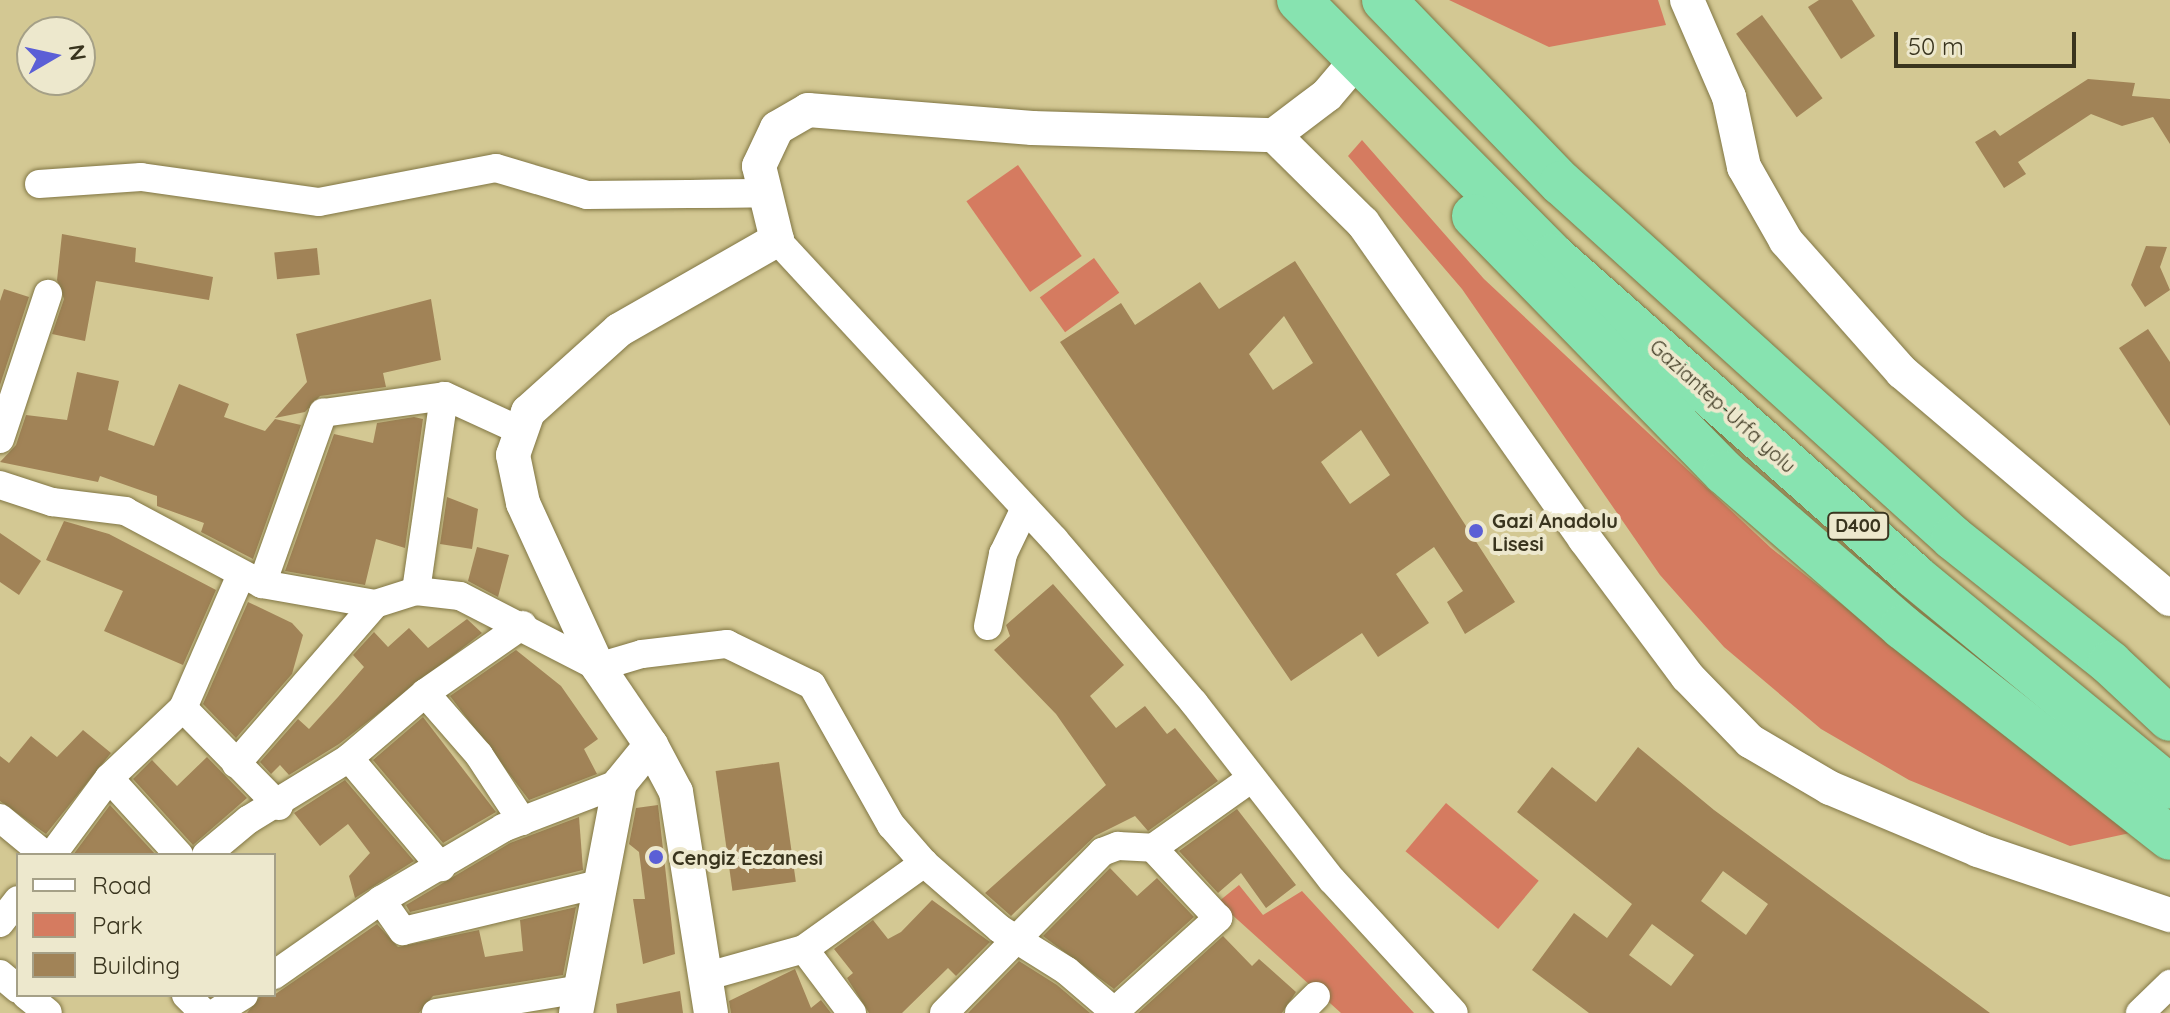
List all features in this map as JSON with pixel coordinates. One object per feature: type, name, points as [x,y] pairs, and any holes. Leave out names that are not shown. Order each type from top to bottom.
[{"type":"highway","name":"Gaziantep-Urfa yolu","points":[[1299,0],[1355,62],[1553,256],[1913,575],[2170,787]]},
{"type":"highway","name":"D400","points":[[1384,0],[1584,204],[1953,538],[2110,663],[2170,719]]},
{"type":"highway","points":[[1355,62],[1433,171],[1536,286],[1725,473],[1902,627],[2170,838]]},
{"type":"highway","points":[[2110,663],[2170,708]]},
{"type":"street","points":[[1687,0],[1729,97],[1744,167],[1786,241],[1902,372],[2170,599]]},
{"type":"street","points":[[1355,62],[1327,95],[1274,135],[1032,128],[808,110],[777,128],[759,166],[777,240],[1025,508],[1252,778],[1332,880],[1454,1013]]},
{"type":"street","points":[[1274,135],[1363,223],[1603,564],[1687,676],[1750,741],[1830,788],[1965,845],[2170,915]]},
{"type":"street","points":[[39,184],[141,177],[319,202],[496,168],[587,195],[764,193]]},
{"type":"street","points":[[692,194],[764,193]]},
{"type":"street","points":[[711,1013],[676,792],[651,745],[598,667],[523,503],[513,455],[521,431],[539,400],[619,330],[777,240]]},
{"type":"street","points":[[0,439],[48,294]]},
{"type":"street","points":[[53,853],[109,778],[183,708],[251,580],[323,413],[444,396],[521,431]]},
{"type":"street","points":[[416,591],[444,396]]},
{"type":"street","points":[[0,485],[52,502],[125,511],[251,580],[375,604],[416,591],[460,596],[523,625],[598,667],[642,654],[727,644],[812,685],[891,825],[924,863],[1115,1012],[1218,918],[1153,848]]},
{"type":"street","points":[[988,626],[1003,554],[1025,508]]},
{"type":"street","points":[[236,764],[375,604]]},
{"type":"street","points":[[208,853],[248,820],[279,806],[349,758],[425,693],[523,625]]},
{"type":"street","points":[[425,693],[479,755],[522,821]]},
{"type":"street","points":[[183,708],[279,806]]},
{"type":"street","points":[[436,1013],[579,1001],[620,783],[651,745]]},
{"type":"street","points":[[349,758],[441,867]]},
{"type":"street","points":[[109,778],[177,853]]},
{"type":"street","points":[[944,1013],[1102,852],[1118,846],[1153,848],[1252,778]]},
{"type":"street","points":[[277,967],[381,900],[522,821],[620,783]]},
{"type":"street","points":[[0,818],[43,853]]},
{"type":"street","points":[[704,977],[804,949],[924,863]]},
{"type":"street","points":[[381,900],[403,931],[599,884]]},
{"type":"street","points":[[0,923],[16,903]]},
{"type":"street","points":[[804,949],[852,1013]]},
{"type":"street","points":[[0,974],[16,987]]},
{"type":"street","points":[[2140,1013],[2167,992]]},
{"type":"street","points":[[28,997],[48,1013]]},
{"type":"street","points":[[188,997],[204,1013]]},
{"type":"street","points":[[215,1013],[241,997]]},
{"type":"green space","points":[[1449,0],[1658,0],[1666,25],[1549,47]]},
{"type":"green space","points":[[1362,140],[1484,279],[1771,548],[2130,833],[2070,846],[1909,780],[1821,729],[1724,647],[1660,575],[1462,289],[1348,156]]},
{"type":"green space","points":[[1018,165],[1082,256],[1030,292],[966,201]]},
{"type":"green space","points":[[1094,258],[1119,293],[1065,332],[1040,297]]},
{"type":"green space","points":[[1446,803],[1539,881],[1498,929],[1406,851]]},
{"type":"green space","points":[[1239,885],[1263,915],[1302,891],[1414,1013],[1341,1013],[1218,902]]},
{"type":"building","points":[[1819,0],[1852,0],[1875,36],[1841,59],[1808,7]]},
{"type":"building","points":[[1762,15],[1823,98],[1797,117],[1736,34]]},
{"type":"building","points":[[2088,79],[2135,83],[2132,96],[2170,99],[2170,144],[2153,117],[2122,126],[2091,114],[2018,162],[2026,174],[2004,188],[1975,142],[1995,130],[2000,136]]},
{"type":"building","points":[[62,234],[136,248],[135,262],[213,277],[209,300],[96,281],[85,341],[52,334],[64,299],[57,280]]},
{"type":"building","points":[[2146,246],[2167,247],[2160,267],[2170,290],[2145,307],[2131,285]]},
{"type":"building","points":[[317,248],[320,275],[277,279],[274,252]]},
{"type":"building","points":[[1295,261],[1515,602],[1465,634],[1447,602],[1463,591],[1434,547],[1396,574],[1429,623],[1378,657],[1362,633],[1291,681],[1060,342],[1121,303],[1135,325],[1200,282],[1219,309]],"holes":[[[1284,316],[1313,363],[1273,390],[1249,354]],[[1361,430],[1390,475],[1350,504],[1321,462]]]},
{"type":"building","points":[[4,289],[29,297],[0,385],[0,301]]},
{"type":"building","points":[[431,299],[441,360],[383,373],[386,387],[320,396],[305,412],[275,418],[307,382],[296,334]]},
{"type":"building","points":[[2148,329],[2170,362],[2170,426],[2119,348]]},
{"type":"building","points":[[77,372],[119,381],[108,430],[154,446],[179,384],[229,404],[224,417],[265,431],[275,419],[301,425],[253,559],[201,532],[204,523],[157,506],[157,496],[100,476],[98,482],[0,462],[16,445],[26,415],[67,420]]},
{"type":"building","points":[[414,417],[423,419],[405,548],[376,539],[365,585],[285,571],[334,434],[373,443],[377,423]]},
{"type":"building","points":[[447,497],[478,509],[472,549],[440,544]]},
{"type":"building","points":[[64,521],[109,534],[216,590],[183,665],[104,631],[123,591],[46,560]]},
{"type":"building","points":[[0,533],[41,561],[19,595],[0,582]]},
{"type":"building","points":[[477,547],[509,555],[498,597],[468,581]]},
{"type":"building","points":[[1053,584],[1124,665],[1090,696],[1116,728],[1145,706],[1167,734],[1175,728],[1218,781],[1148,831],[1135,816],[1095,836],[1011,916],[985,893],[1106,785],[1056,714],[994,650],[1010,636],[1006,625]]},
{"type":"building","points":[[248,602],[292,623],[303,635],[292,674],[236,738],[203,704]]},
{"type":"building","points":[[467,619],[482,633],[339,744],[289,775],[280,765],[271,774],[260,762],[298,719],[309,729],[338,697],[364,667],[353,655],[374,632],[388,647],[409,628],[428,648]]},
{"type":"building","points":[[516,650],[561,686],[598,739],[584,749],[597,774],[529,800],[450,696]]},
{"type":"building","points":[[423,717],[496,812],[443,843],[373,760]]},
{"type":"building","points":[[83,730],[111,753],[46,834],[0,801],[0,756],[9,763],[31,736],[57,757]]},
{"type":"building","points":[[1638,747],[1714,810],[1990,1013],[1589,1013],[1532,970],[1574,913],[1607,938],[1632,904],[1517,812],[1552,767],[1596,802]],"holes":[[[1723,871],[1768,904],[1746,935],[1701,901]],[[1652,924],[1694,955],[1671,986],[1629,955]]]},
{"type":"building","points":[[207,757],[247,798],[193,845],[133,779],[152,760],[177,786]]},
{"type":"building","points":[[779,762],[796,882],[732,891],[716,771]]},
{"type":"building","points":[[345,780],[414,861],[355,898],[349,876],[370,853],[348,824],[320,846],[294,813]]},
{"type":"building","points":[[110,805],[154,853],[74,853]]},
{"type":"building","points":[[658,805],[675,954],[643,964],[633,899],[645,899],[639,852],[629,844],[636,808]]},
{"type":"building","points":[[1237,809],[1296,885],[1266,908],[1241,873],[1218,893],[1179,851]]},
{"type":"building","points":[[579,817],[583,870],[410,912],[406,905],[510,843]]},
{"type":"building","points":[[1110,868],[1137,896],[1157,878],[1194,917],[1114,989],[1043,936]]},
{"type":"building","points":[[932,900],[990,942],[956,976],[948,968],[902,1013],[869,1013],[847,978],[853,973],[834,949],[873,920],[888,939],[901,932]]},
{"type":"building","points":[[576,907],[563,975],[433,996],[419,1013],[247,1013],[259,997],[276,997],[276,994],[377,924],[398,947],[479,930],[485,957],[523,951],[520,920]]},
{"type":"building","points":[[1223,936],[1252,966],[1259,959],[1296,992],[1282,1013],[1138,1013]]},
{"type":"building","points":[[1019,961],[1057,985],[1090,1013],[968,1013]]},
{"type":"building","points":[[795,969],[811,1008],[821,1000],[831,1013],[731,1013],[729,1001]]},
{"type":"building","points":[[680,991],[683,1013],[617,1013],[616,1004]]},
{"type":"place","name":"Gazi Anadolu Lisesi","points":[[1476,531]]},
{"type":"place","name":"Cengiz Eczanesi","points":[[656,857]]}]
